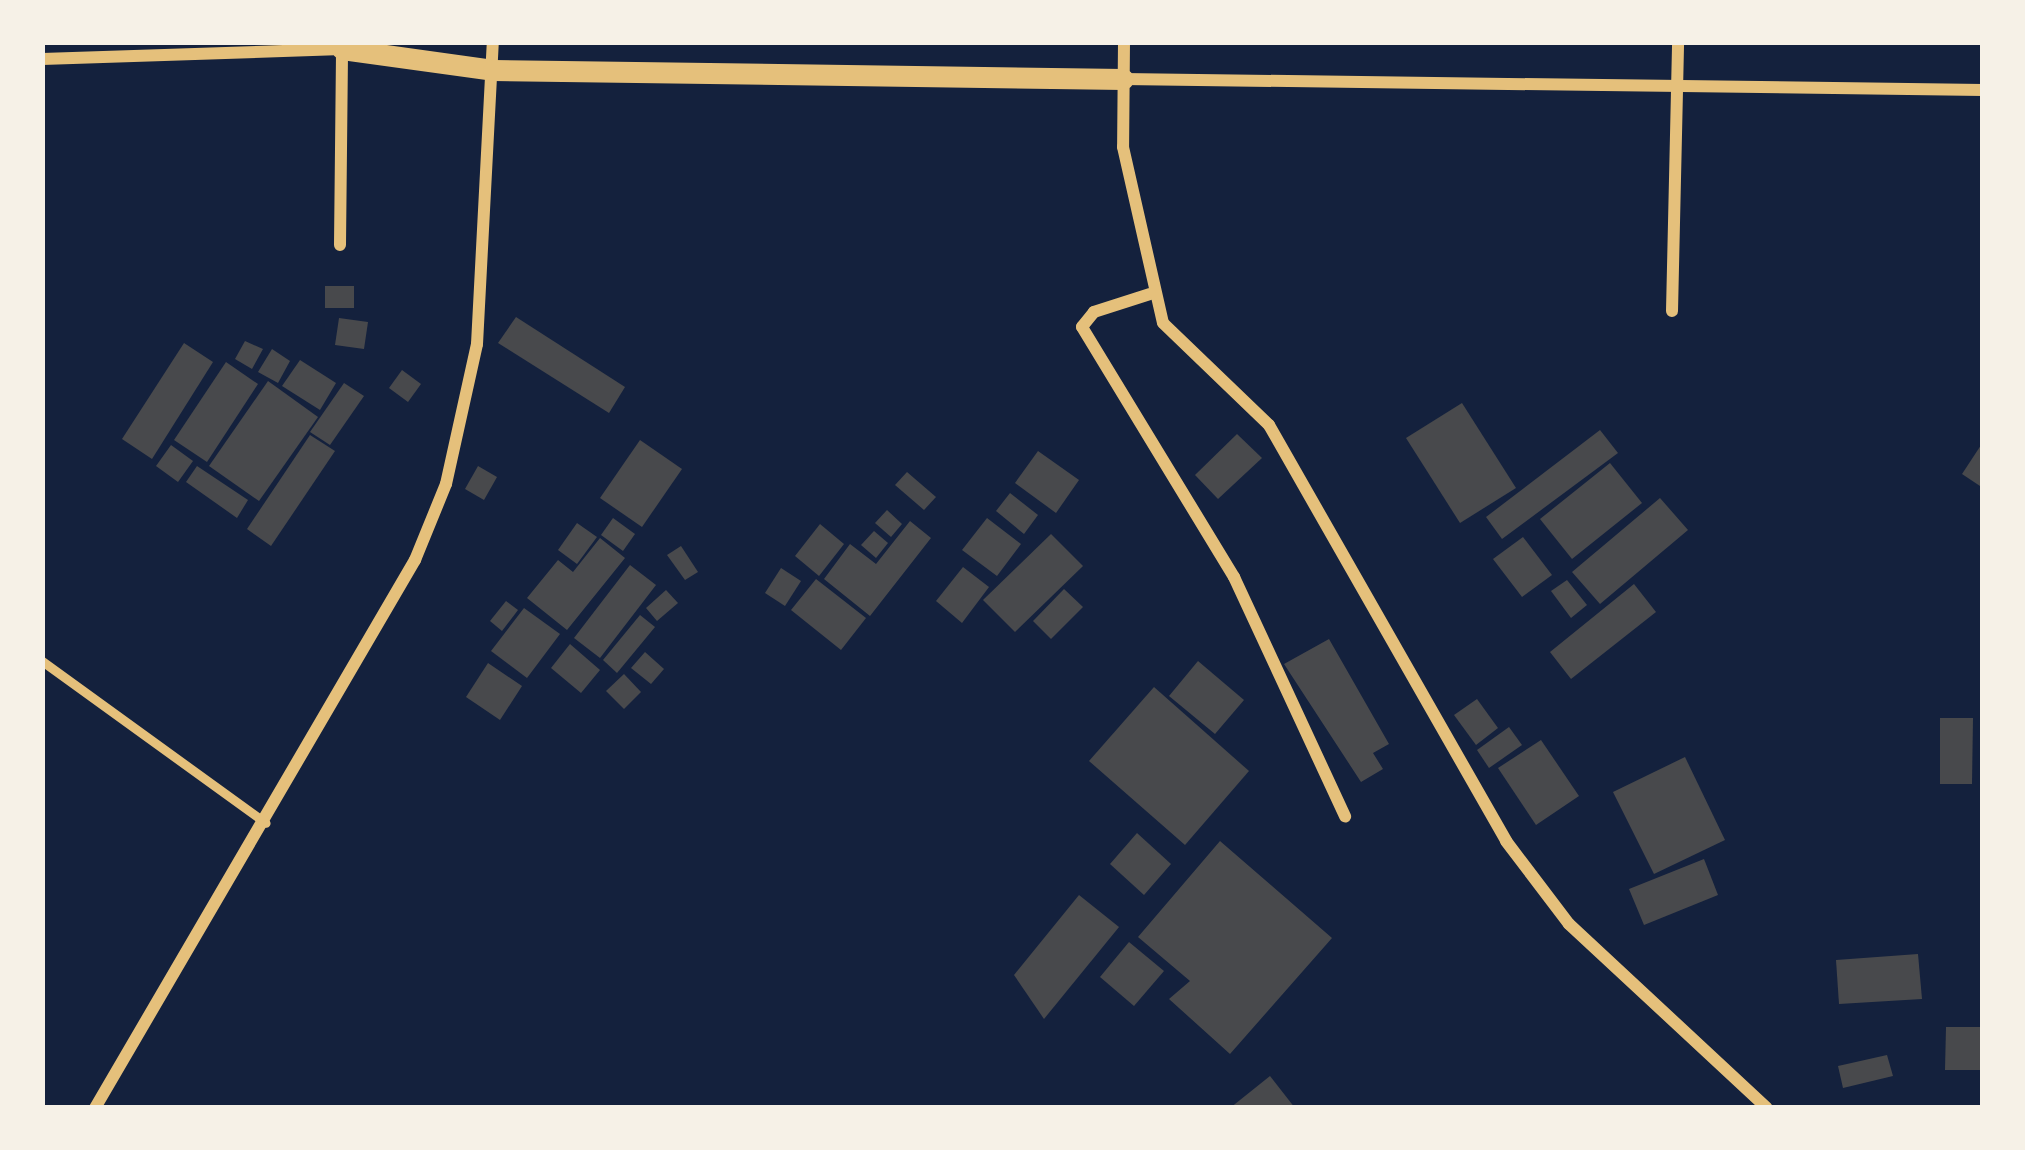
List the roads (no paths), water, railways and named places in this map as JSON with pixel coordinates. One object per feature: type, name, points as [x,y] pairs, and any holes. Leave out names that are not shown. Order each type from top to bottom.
[{"type":"street","points":[[95,1108],[416,560],[446,484],[478,344],[494,42]]},
{"type":"street","points":[[1124,42],[1123,147],[1150,295],[1184,349],[1269,425],[1544,891],[1639,997],[1767,1108]]},
{"type":"street","points":[[1672,311],[1678,42]]},
{"type":"street","points":[[340,245],[342,46]]},
{"type":"street","points":[[42,59],[342,46],[494,70],[1983,90]]},
{"type":"street","points":[[1150,295],[1089,314],[1082,327],[1234,578],[1345,815]]},
{"type":"lane","points":[[42,661],[266,823]]}]
